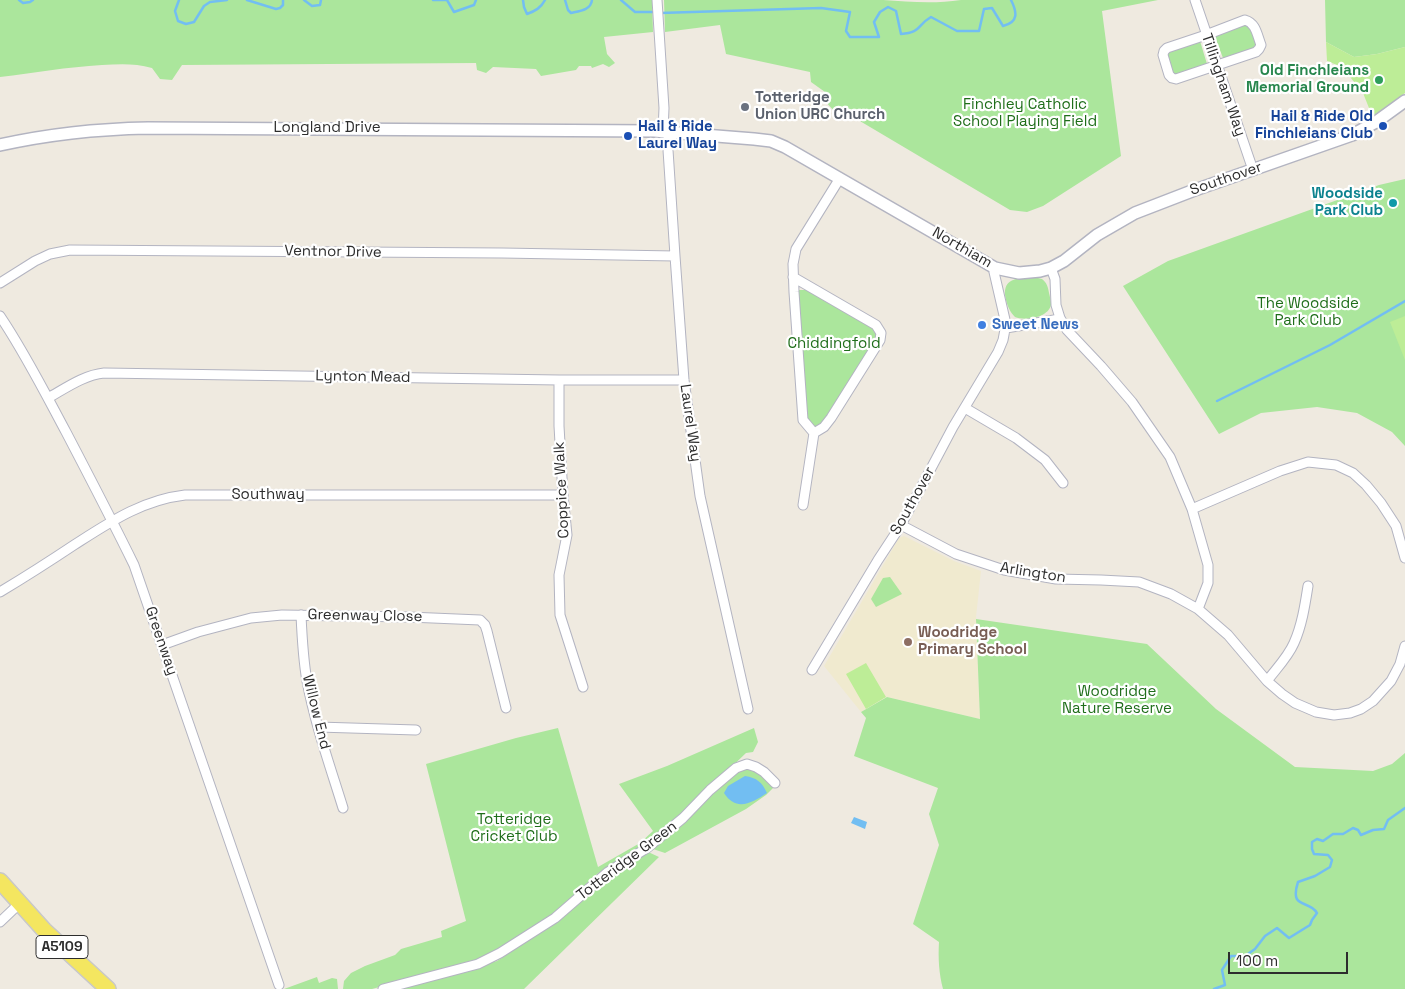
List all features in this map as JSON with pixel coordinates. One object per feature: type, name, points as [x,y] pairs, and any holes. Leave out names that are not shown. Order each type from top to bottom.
[{"type":"main road","name":"A5109","points":[[0,881],[63,948],[108,989]]},
{"type":"street","name":"Tillingham Way","points":[[1195,0],[1252,170]]},
{"type":"street","name":"Laurel Way","points":[[657,2],[664,108],[662,131],[668,150],[684,380],[700,496],[748,709]]},
{"type":"street","points":[[1245,20],[1254,24],[1260,45],[1256,52],[1176,79],[1172,78],[1163,55],[1164,51],[1167,48],[1206,35],[1245,20]]},
{"type":"street","name":"Southover","points":[[1051,268],[1064,261],[1097,235],[1135,213],[1352,135],[1376,122],[1405,101]]},
{"type":"street","name":"Longland Drive","points":[[0,145],[49,135],[88,130],[148,128],[662,131]]},
{"type":"street","name":"Northiam","points":[[662,131],[771,141],[840,178],[996,268],[1019,273],[1051,268]]},
{"type":"street","points":[[814,433],[803,420],[793,264],[796,249],[840,178]]},
{"type":"street","name":"Ventnor Drive","points":[[0,282],[50,254],[70,250],[675,256]]},
{"type":"street","name":"Southover","points":[[812,670],[901,524],[953,427],[998,352],[1006,328],[994,272],[996,268]]},
{"type":"street","points":[[1051,268],[1055,279],[1056,305],[1060,318],[1067,330],[1132,402],[1170,456],[1192,509],[1208,565],[1208,583],[1198,608]]},
{"type":"street","points":[[793,277],[876,326],[881,333],[880,340],[831,418],[814,433],[804,505]]},
{"type":"street","name":"Greenway","points":[[0,316],[23,352],[48,398],[113,520],[134,565],[279,985]]},
{"type":"street","points":[[1006,328],[1060,318]]},
{"type":"street","name":"Lynton Mead","points":[[48,398],[82,379],[104,373],[558,380],[684,380]]},
{"type":"street","name":"Coppice Walk","points":[[558,380],[563,495],[567,535],[559,576],[560,615],[583,687]]},
{"type":"street","points":[[965,408],[1016,438],[1044,460],[1063,482]]},
{"type":"street","points":[[1192,509],[1280,471],[1308,462],[1336,465],[1353,473],[1381,503],[1396,526],[1405,558]]},
{"type":"street","name":"Southway","points":[[0,592],[113,520],[138,507],[171,497],[185,495],[563,495]]},
{"type":"street","name":"Arlington","points":[[901,524],[956,554],[1004,570],[1056,579],[1139,582],[1171,594],[1198,608],[1228,635],[1267,681],[1295,703],[1316,712],[1334,715],[1350,713],[1361,709],[1373,701],[1392,681],[1400,664],[1405,646]]},
{"type":"street","points":[[1267,681],[1294,644],[1306,605],[1308,586]]},
{"type":"street","name":"Greenway Close","points":[[162,645],[198,632],[251,618],[282,614],[480,620],[485,625],[487,631],[506,708]]},
{"type":"street","name":"Willow End","points":[[301,615],[307,681],[318,727],[343,808]]},
{"type":"street","points":[[318,727],[416,730]]},
{"type":"street","name":"Totteridge Green","points":[[383,989],[478,964],[500,953],[555,918],[608,872],[647,848],[683,818],[710,790],[736,768],[747,764],[756,766],[775,783]]},
{"type":"street","points":[[0,922],[20,903]]},
{"type":"shaded area","name":"Woodridge Primary School","points":[[904,536],[954,561],[981,571],[976,617],[980,719],[887,697],[861,712],[824,666],[899,538]]},
{"type":"green space","points":[[0,0],[652,0],[653,32],[604,37],[607,54],[615,63],[609,67],[603,64],[592,68],[591,66],[579,66],[576,70],[541,76],[536,69],[493,67],[486,73],[477,70],[476,63],[182,65],[172,80],[160,79],[152,68],[146,66],[115,64],[0,77]]},
{"type":"green space","name":"Finchley Catholic School Playing Field","points":[[664,0],[883,0],[932,2],[961,0],[1158,0],[1102,11],[1121,156],[1043,206],[1027,212],[1010,210],[843,111],[842,114],[836,113],[823,99],[825,92],[811,82],[810,72],[726,54],[720,25],[665,32]]},
{"type":"green space","points":[[1325,0],[1405,0],[1405,47],[1354,57],[1326,42]]},
{"type":"green space","points":[[1243,24],[1250,24],[1257,43],[1256,47],[1226,59],[1223,58],[1215,37],[1218,33]]},
{"type":"green space","points":[[1200,41],[1207,64],[1177,76],[1172,74],[1167,52]]},
{"type":"green space","name":"Old Finchleians Memorial Ground","points":[[1326,42],[1354,57],[1405,47],[1405,93],[1373,118],[1363,93],[1342,67],[1327,61]]},
{"type":"green space","name":"The Woodside Park Club","points":[[1405,179],[1405,446],[1392,432],[1357,413],[1317,407],[1261,413],[1219,434],[1123,286],[1168,261],[1379,185]]},
{"type":"green space","points":[[1019,278],[1042,279],[1048,287],[1051,304],[1049,309],[1041,316],[1024,319],[1015,317],[1009,309],[1006,300],[1006,286],[1009,282]]},
{"type":"green space","name":"Chiddingfold","points":[[799,290],[806,290],[873,328],[876,333],[876,339],[825,422],[816,428],[809,424],[805,416],[797,292]]},
{"type":"green space","points":[[1405,316],[1405,360],[1390,322]]},
{"type":"green space","points":[[890,577],[902,594],[876,607],[871,599],[883,578]]},
{"type":"green space","name":"Woodridge Nature Reserve","points":[[976,619],[1147,644],[1216,709],[1295,767],[1373,771],[1392,764],[1405,753],[1405,989],[943,989],[939,966],[939,942],[913,924],[939,845],[929,814],[938,788],[854,756],[866,718],[861,712],[887,697],[980,719]]},
{"type":"green space","points":[[866,663],[886,697],[866,709],[846,674]]},
{"type":"green space","name":"Totteridge Cricket Club","points":[[558,728],[598,867],[640,843],[653,831],[619,784],[667,766],[754,728],[758,742],[753,752],[746,753],[691,806],[644,845],[597,874],[553,915],[485,958],[372,989],[343,989],[344,981],[351,973],[395,955],[401,949],[442,937],[441,931],[466,921],[426,764]]},
{"type":"green space","points":[[748,769],[762,776],[773,788],[766,795],[746,809],[665,853],[653,849],[653,846],[726,780],[740,771]]},
{"type":"green space","points":[[646,851],[659,857],[524,989],[393,989],[497,961],[544,930],[591,888]]},
{"type":"green space","points":[[317,977],[319,983],[332,978],[337,979],[338,989],[284,989]]},
{"type":"water","points":[[745,776],[759,781],[767,793],[756,800],[739,804],[729,799],[724,793],[728,786]]},
{"type":"water","points":[[854,817],[867,822],[865,829],[851,823]]},
{"type":"waterway","points":[[19,0],[23,3],[33,0]]},
{"type":"waterway","points":[[179,0],[175,11],[178,21],[186,24],[194,22],[204,6],[210,2],[227,0]]},
{"type":"waterway","points":[[247,0],[276,9],[283,5],[283,0]]},
{"type":"waterway","points":[[304,0],[312,6],[320,5],[321,0]]},
{"type":"waterway","points":[[433,0],[447,0],[454,12],[474,5],[476,0]]},
{"type":"waterway","points":[[523,0],[527,14],[538,9],[545,0]]},
{"type":"waterway","points":[[565,0],[571,13],[587,8],[592,0]]},
{"type":"waterway","points":[[621,0],[635,12],[655,12]]},
{"type":"waterway","points":[[660,13],[821,8],[850,12],[846,31],[850,37],[879,37],[874,22],[880,12],[888,7],[896,11],[901,34],[916,30],[931,17],[957,31],[979,31],[984,9],[992,8],[1003,26],[1012,22],[1015,16],[1015,9],[1011,0]]},
{"type":"waterway","points":[[1217,401],[1330,345],[1405,301]]},
{"type":"waterway","points":[[1214,989],[1225,985],[1222,970],[1231,956],[1245,956],[1255,949],[1265,936],[1277,928],[1289,938],[1310,925],[1317,913],[1314,909],[1301,903],[1296,897],[1298,882],[1315,876],[1330,867],[1332,860],[1328,855],[1314,854],[1312,842],[1317,839],[1323,841],[1333,834],[1343,834],[1353,828],[1358,830],[1361,835],[1373,830],[1384,829],[1388,820],[1405,808]]},
{"type":"place","name":"Old Finchleians Memorial Ground","points":[[1379,80]]},
{"type":"place","name":"Totteridge Union URC Church","points":[[745,107]]},
{"type":"place","name":"Hail & Ride Old Finchleians Club","points":[[1383,126]]},
{"type":"place","name":"Hail & Ride Laurel Way","points":[[628,136]]},
{"type":"place","name":"Woodside Park Club","points":[[1393,203]]},
{"type":"place","name":"Sweet News","points":[[982,325]]},
{"type":"place","name":"Woodridge Primary School","points":[[908,642]]}]
